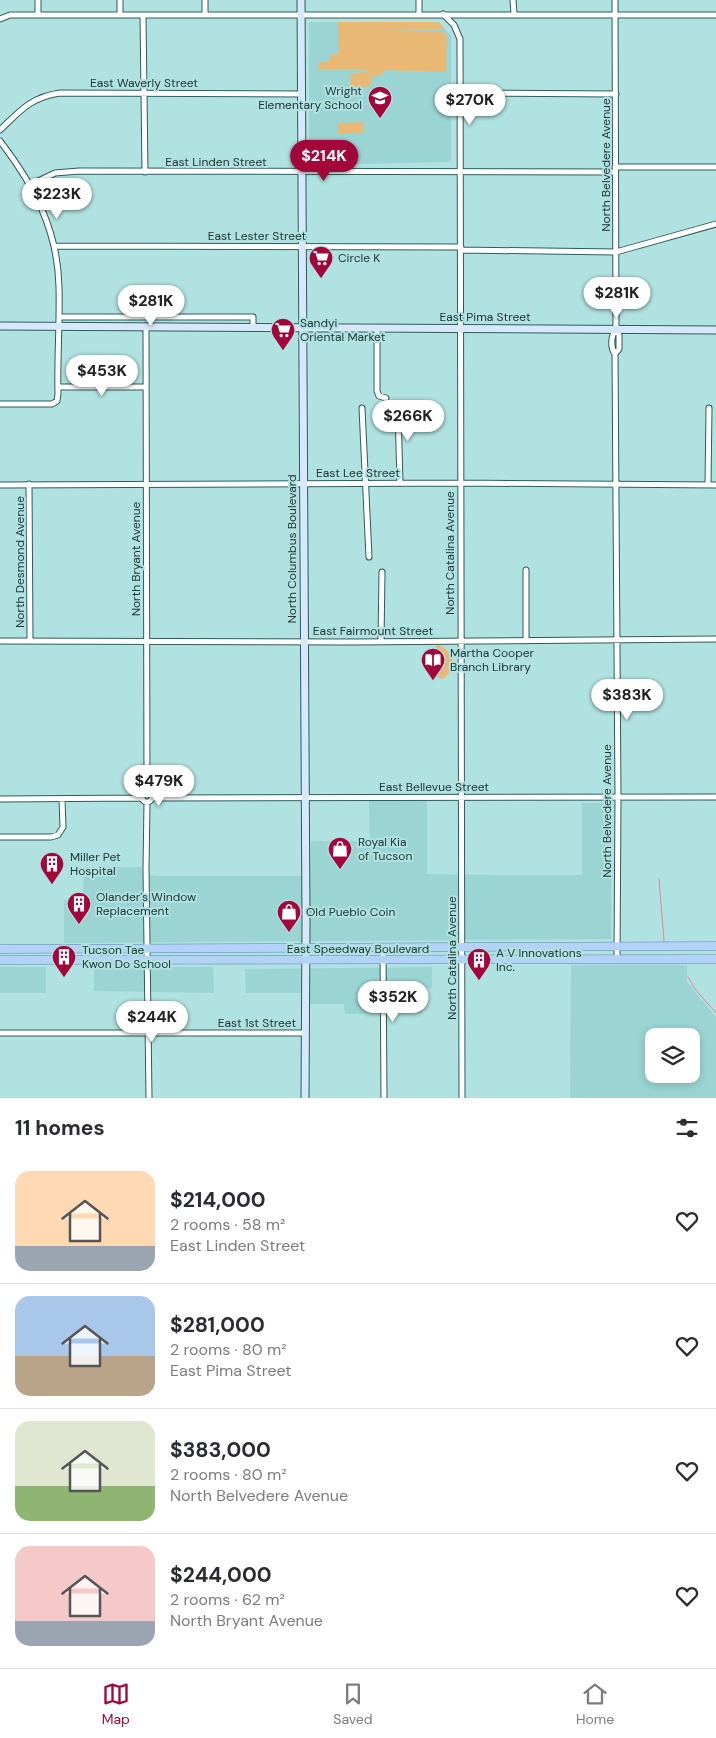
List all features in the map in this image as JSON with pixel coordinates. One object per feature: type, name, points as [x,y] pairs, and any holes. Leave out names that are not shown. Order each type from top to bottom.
[{"type":"main road","name":"East Speedway Boulevard","points":[[0,949],[716,946]]},
{"type":"main road","name":"East Speedway Boulevard","points":[[0,960],[383,961],[716,959]]},
{"type":"street","points":[[38,0],[38,15]]},
{"type":"street","points":[[120,0],[120,15]]},
{"type":"street","points":[[205,0],[205,15]]},
{"type":"street","name":"North Columbus Boulevard","points":[[301,0],[306,949],[305,1098]]},
{"type":"street","points":[[419,0],[419,14]]},
{"type":"street","points":[[513,0],[514,14]]},
{"type":"street","name":"North Belvedere Avenue","points":[[615,0],[616,329],[619,335],[619,349],[615,354],[618,797],[617,959]]},
{"type":"street","name":"North Catalina Avenue","points":[[444,14],[454,25],[460,39],[462,1098]]},
{"type":"street","points":[[0,18],[10,15],[716,15]]},
{"type":"street","points":[[143,15],[145,172]]},
{"type":"street","points":[[460,93],[616,94]]},
{"type":"street","name":"East Waverly Street","points":[[0,130],[27,104],[50,94],[301,94]]},
{"type":"street","points":[[0,141],[30,184],[46,218],[54,246],[59,285],[58,398],[52,404],[0,404]]},
{"type":"street","name":"East Linden Street","points":[[30,184],[64,171],[460,172],[716,167]]},
{"type":"street","name":"East Lester Street","points":[[54,246],[302,246],[616,252],[716,224]]},
{"type":"street","points":[[59,317],[253,317],[253,327]]},
{"type":"street","name":"East Pima Street","points":[[0,326],[716,330]]},
{"type":"street","name":"North Bryant Avenue","points":[[146,326],[147,792]]},
{"type":"street","points":[[377,328],[378,391],[379,396],[386,398]]},
{"type":"street","points":[[58,387],[146,387]]},
{"type":"street","points":[[396,405],[398,410],[400,483]]},
{"type":"street","points":[[362,408],[369,557]]},
{"type":"street","points":[[708,485],[709,408]]},
{"type":"street","name":"East Lee Street","points":[[0,485],[616,483],[716,485]]},
{"type":"street","name":"North Desmond Avenue","points":[[29,484],[30,640]]},
{"type":"street","points":[[526,570],[526,641]]},
{"type":"street","points":[[381,641],[382,572]]},
{"type":"street","name":"East Fairmount Street","points":[[0,641],[716,639]]},
{"type":"street","points":[[142,798],[143,794],[147,792],[151,794],[152,798],[147,802]]},
{"type":"street","name":"East Bellevue Street","points":[[152,798],[716,797]]},
{"type":"street","points":[[0,798],[142,798],[147,802]]},
{"type":"street","points":[[0,837],[51,837],[58,835],[63,827],[62,799]]},
{"type":"street","points":[[147,802],[146,949],[150,1098]]},
{"type":"street","points":[[383,948],[384,1098]]},
{"type":"street","name":"East 1st Street","points":[[0,1033],[305,1033]]},
{"type":"shaded area","name":"Wright Elementary School","points":[[309,22],[439,23],[451,35],[451,162],[310,165]]},
{"type":"shaded area","points":[[338,22],[439,22],[445,29],[379,30],[441,31],[447,35],[446,72],[386,70],[374,77],[371,74],[372,83],[368,87],[356,90],[350,89],[351,74],[369,73],[366,69],[318,69],[319,62],[329,62],[329,55],[339,54]]},
{"type":"shaded area","points":[[363,122],[363,133],[338,134],[338,123]]},
{"type":"shaded area","points":[[439,645],[449,652],[453,661],[451,671],[442,679],[433,675],[430,667],[436,646]]},
{"type":"shaded area","points":[[369,801],[427,801],[427,874],[496,875],[582,875],[582,803],[611,803],[611,939],[64,943],[64,900],[83,900],[84,867],[142,867],[142,875],[157,876],[310,876],[311,841],[370,841]]},
{"type":"shaded area","points":[[571,965],[687,965],[687,982],[716,1017],[716,1098],[570,1098]]},
{"type":"shaded area","points":[[0,967],[46,967],[46,993],[0,993]]},
{"type":"shaded area","points":[[94,967],[213,967],[214,993],[94,991]]},
{"type":"shaded area","points":[[432,967],[432,988],[421,989],[422,1013],[345,1014],[344,1004],[310,1004],[310,993],[246,993],[245,969]]},
{"type":"waterway","points":[[659,879],[664,941]]},
{"type":"waterway","points":[[688,977],[695,989],[716,1013]]},
{"type":"place","name":"Wright Elementary School","points":[[380,119]]},
{"type":"place","name":"Circle K","points":[[321,279]]},
{"type":"place","name":"Sandyi Oriental Market","points":[[283,351]]},
{"type":"place","name":"Martha Cooper Branch Library","points":[[433,681]]},
{"type":"place","name":"Royal Kia of Tucson","points":[[340,870]]},
{"type":"place","name":"Miller Pet Hospital","points":[[52,885]]},
{"type":"place","name":"Olander's Window Replacement","points":[[79,925]]},
{"type":"place","name":"Old Pueblo Coin","points":[[289,933]]},
{"type":"place","name":"Tucson Tae Kwon Do School","points":[[64,978]]},
{"type":"place","name":"A V Innovations Inc.","points":[[479,981]]}]
